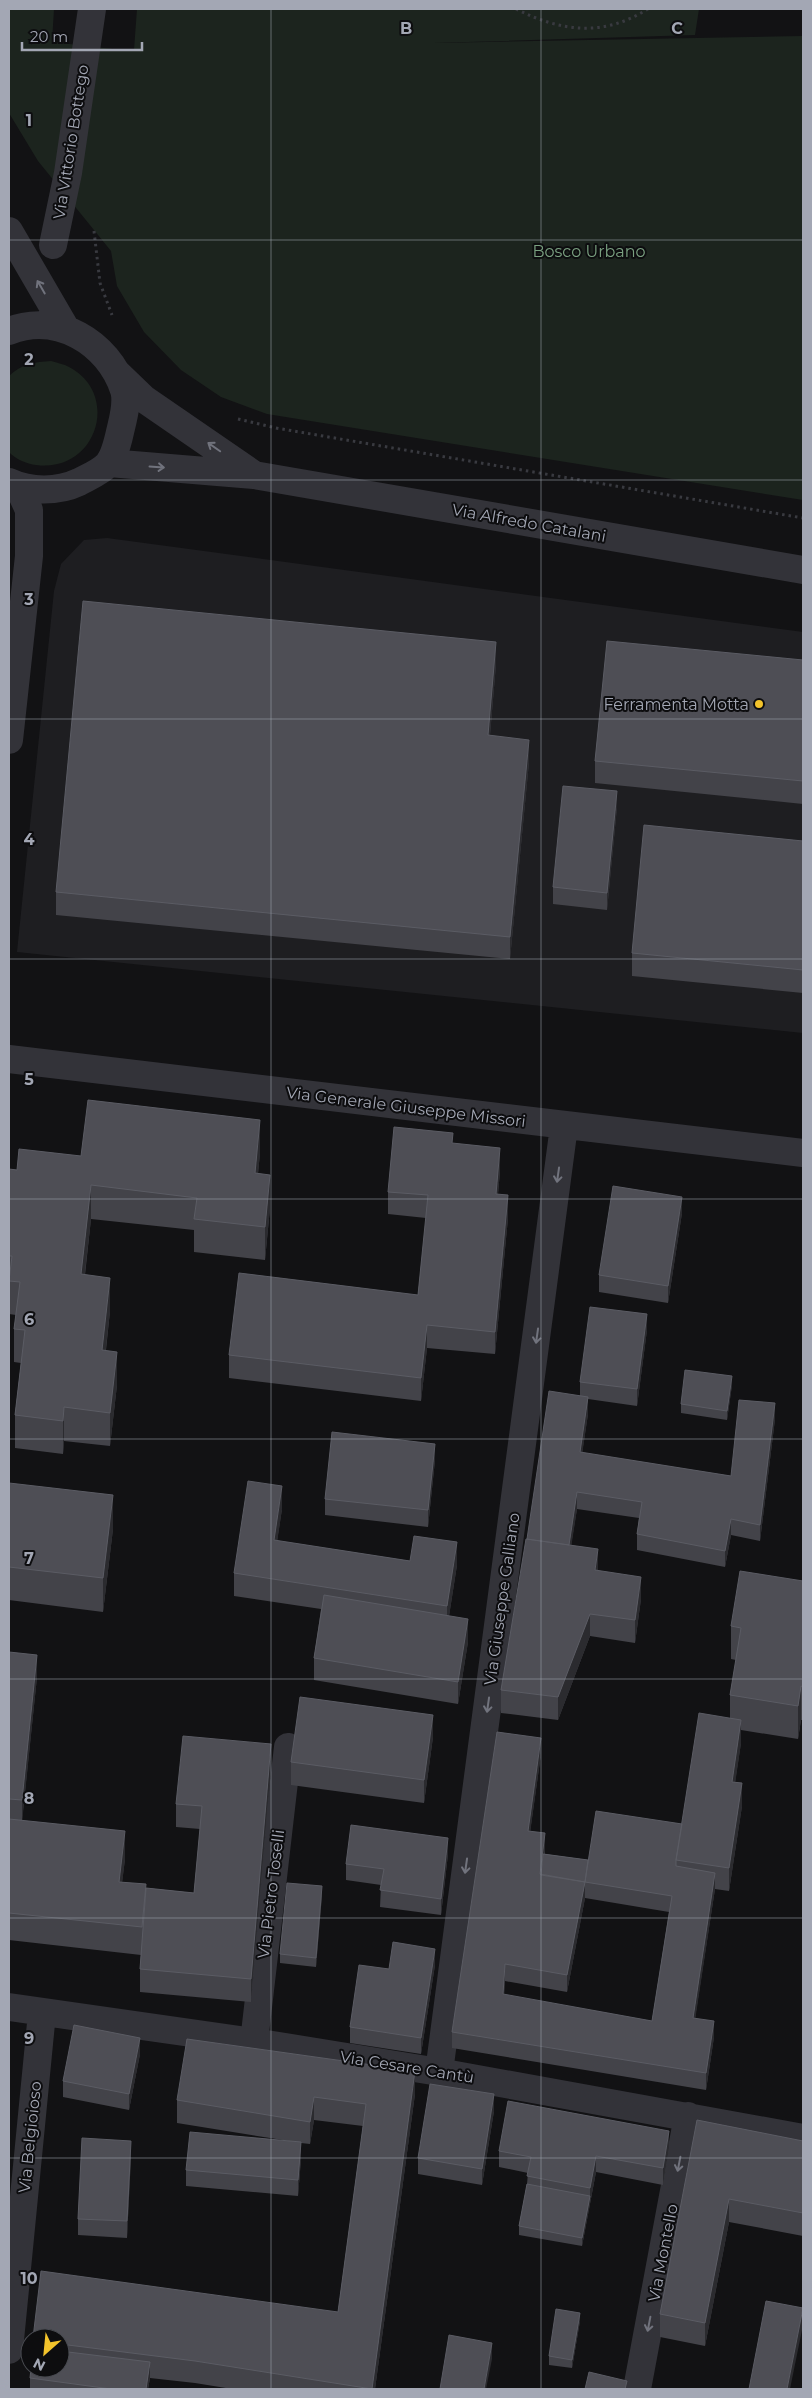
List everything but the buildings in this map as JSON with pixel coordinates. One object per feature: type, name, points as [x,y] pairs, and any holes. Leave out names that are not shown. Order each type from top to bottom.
[{"type":"street","name":"Via Vittorio Bottego","points":[[53,244],[68,173],[92,9]]},
{"type":"street","points":[[9,231],[66,329]]},
{"type":"street","points":[[9,332],[34,325],[50,325],[82,336],[104,354],[124,391],[124,414],[119,439],[109,463],[70,487],[50,490],[13,484]]},
{"type":"street","name":"Via Alfredo Catalani","points":[[114,370],[144,399],[254,475]]},
{"type":"street","name":"Via Alfredo Catalani","points":[[109,463],[254,475],[803,570]]},
{"type":"street","points":[[9,740],[29,556],[29,510],[13,484]]},
{"type":"street","name":"Via Generale Giuseppe Missori","points":[[9,1059],[803,1153]]},
{"type":"street","name":"Via Giuseppe Galliano","points":[[439,2072],[564,1126]]},
{"type":"street","name":"Via Pietro Toselli","points":[[254,2042],[288,1747]]},
{"type":"street","name":"Via Cesare Cantù","points":[[9,2007],[254,2042],[439,2072],[803,2138]]},
{"type":"street","name":"Via Belgioioso","points":[[9,2350],[42,2013]]},
{"type":"street","name":"Via Montello","points":[[637,2389],[688,2116]]},
{"type":"path","points":[[516,9],[542,22],[572,29],[603,28],[632,19],[648,9]]},
{"type":"path","points":[[94,230],[100,283],[117,323]]},
{"type":"path","points":[[232,418],[276,428],[803,518]]},
{"type":"shaded area","points":[[107,538],[803,632],[803,1033],[17,952],[54,591],[61,564],[84,540]]},
{"type":"green space","name":"Bosco Urbano","points":[[9,9],[54,9],[52,42],[130,51],[134,50],[137,9],[699,9],[695,35],[434,43],[803,36],[803,500],[267,414],[221,397],[181,370],[144,332],[117,286],[111,251],[38,161],[9,113]]},
{"type":"green space","points":[[51,361],[69,367],[85,379],[94,395],[97,412],[95,429],[87,445],[74,457],[57,464],[36,465],[18,459],[9,452],[9,376],[29,364]]},
{"type":"place","name":"Ferramenta Motta","points":[[759,704]]}]
